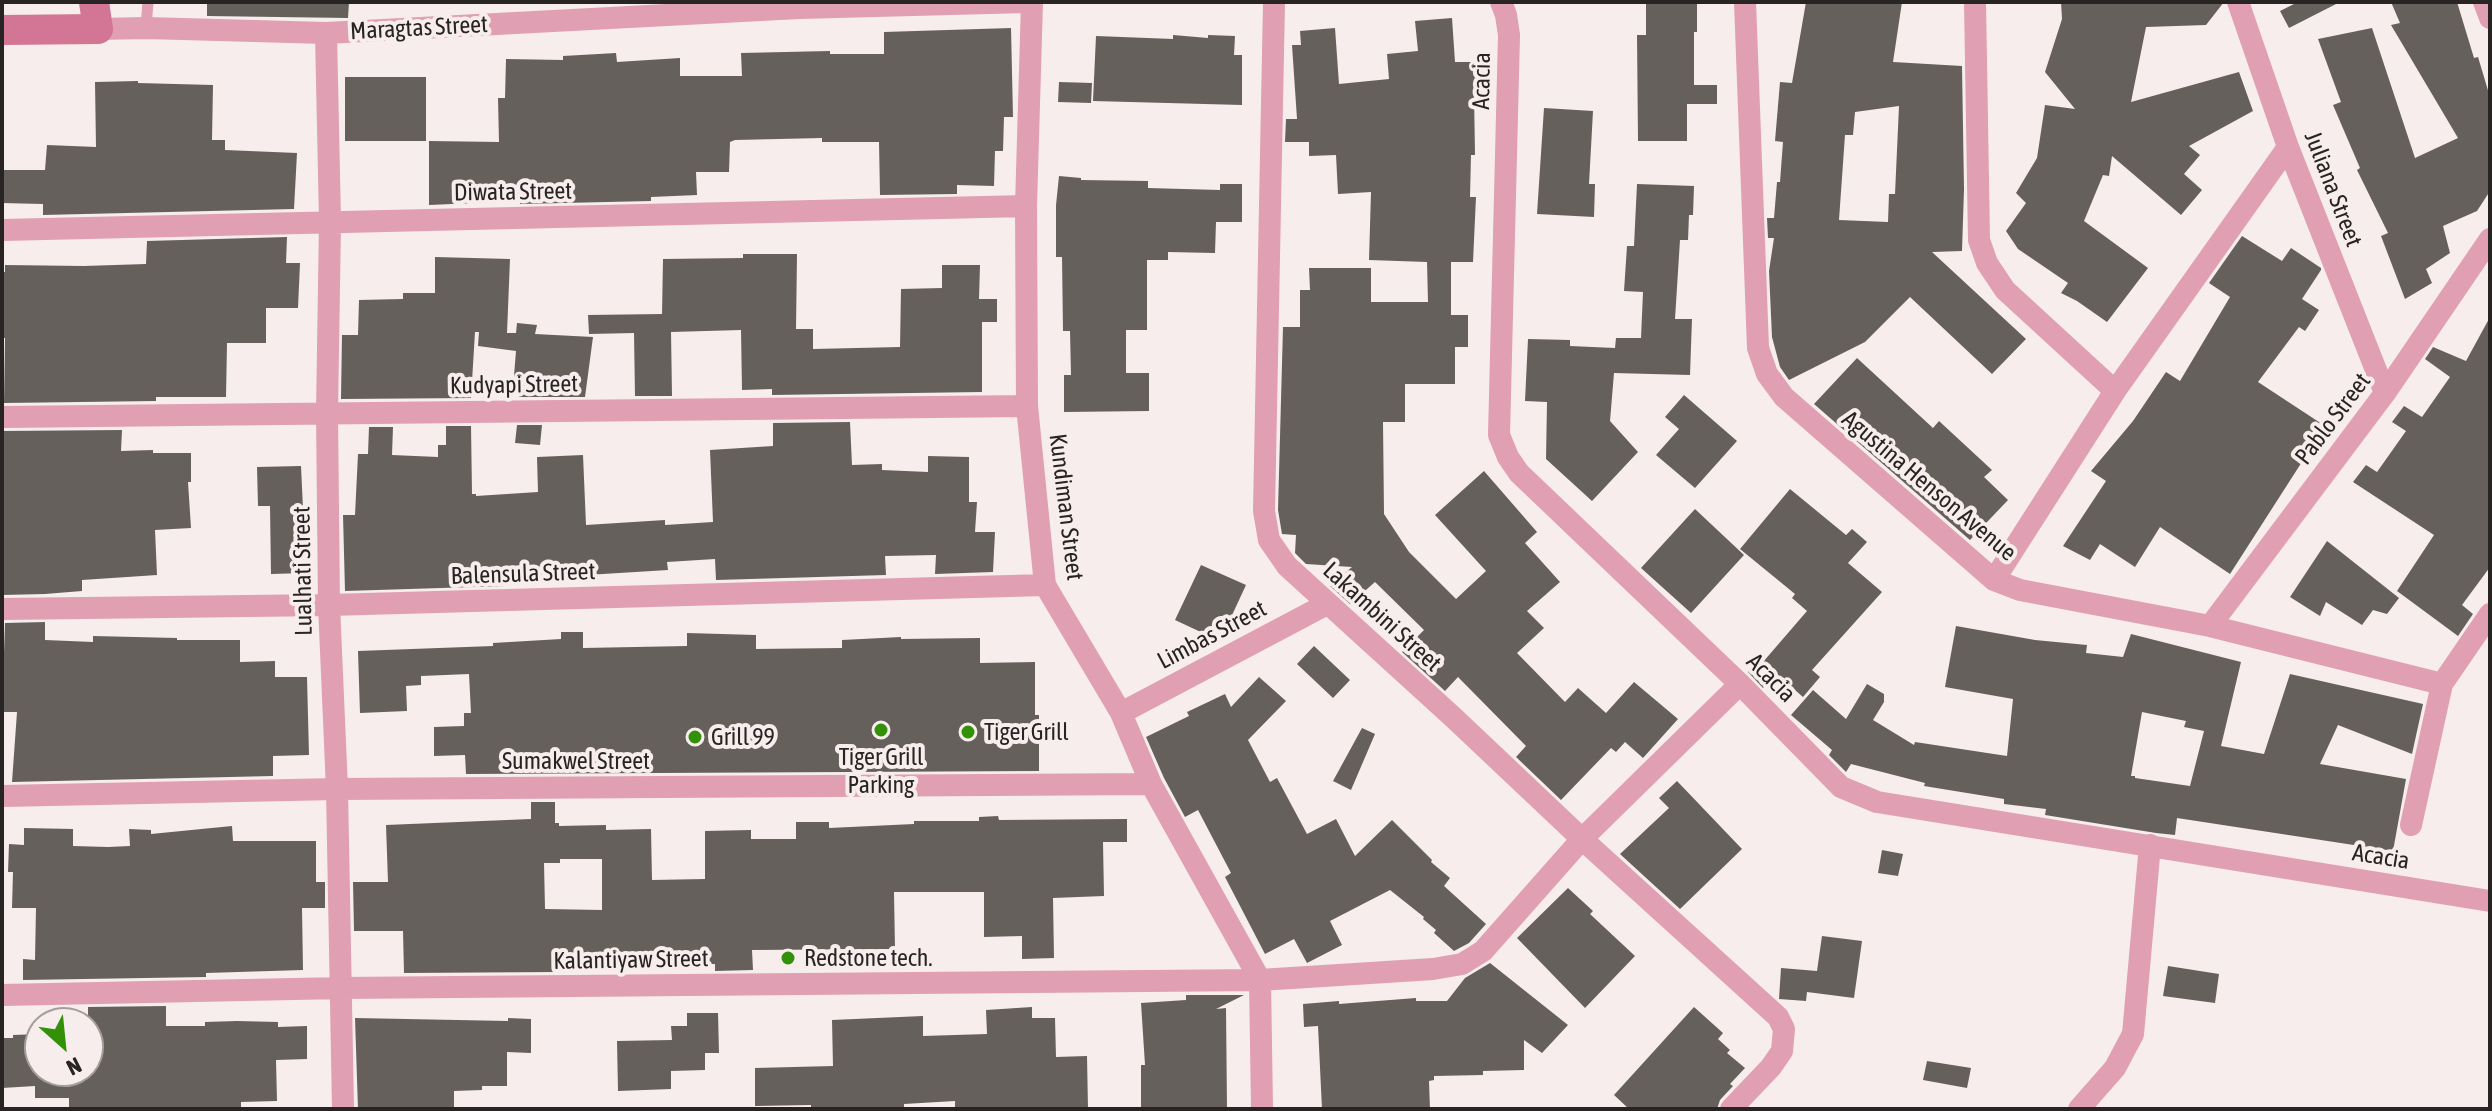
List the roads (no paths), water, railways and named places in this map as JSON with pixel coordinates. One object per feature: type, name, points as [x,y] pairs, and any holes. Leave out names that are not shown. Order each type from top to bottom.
[{"type":"street","name":"Maragtas Street","points":[[2,30],[96,15],[146,28],[326,33],[799,8],[1029,2]]},
{"type":"street","name":"Kundiman Street","points":[[1029,2],[1027,406],[1045,585],[1121,713],[1151,784],[1260,980],[1262,1109]]},
{"type":"street","name":"Lakambini Street","points":[[1274,2],[1264,511],[1269,540],[1287,566],[1327,604],[1778,1017],[1784,1029],[1782,1051],[1731,1109]]},
{"type":"street","name":"Agustina Henson Avenue","points":[[1745,2],[1758,348],[1767,374],[1784,397],[1994,580],[2020,590],[2210,626],[2442,684]]},
{"type":"street","points":[[1975,2],[1979,240],[1987,263],[2005,290],[2115,391]]},
{"type":"street","name":"Juliana Street","points":[[2238,2],[2288,147],[2385,393]]},
{"type":"street","points":[[2484,2],[2490,18]]},
{"type":"street","name":"Acacia","points":[[1504,9],[1509,35],[1499,435],[1508,457],[1519,473],[1740,684],[1841,787],[1877,802],[2490,901]]},
{"type":"street","name":"Lualhati Street","points":[[326,33],[330,222],[327,413],[329,605],[337,789],[343,1109]]},
{"type":"street","points":[[1994,580],[2115,391],[2288,147]]},
{"type":"street","name":"Diwata Street","points":[[2,230],[1026,206]]},
{"type":"street","name":"Pablo Street","points":[[2210,626],[2385,393],[2490,239]]},
{"type":"street","name":"Kudyapi Street","points":[[2,417],[1027,406]]},
{"type":"street","name":"Balensula Street","points":[[2,609],[329,605],[1045,585]]},
{"type":"street","name":"Limbas Street","points":[[1121,713],[1327,604]]},
{"type":"street","points":[[2411,825],[2442,684],[2490,614]]},
{"type":"street","name":"Kalantiyaw Street","points":[[2,995],[342,988],[1260,980],[1433,969],[1462,964],[1483,951],[1582,839],[1740,684]]},
{"type":"street","name":"Sumakwel Street","points":[[2,796],[337,789],[1151,784]]},
{"type":"street","points":[[2079,1109],[2115,1068],[2133,1034],[2150,845]]},
{"type":"lane","points":[[146,28],[148,2]]},
{"type":"place","name":"Tiger Grill Parking","points":[[881,730]]},
{"type":"place","name":"Tiger Grill","points":[[968,732]]},
{"type":"place","name":"Grill 99","points":[[695,737]]},
{"type":"place","name":"Redstone tech.","points":[[788,958]]}]
